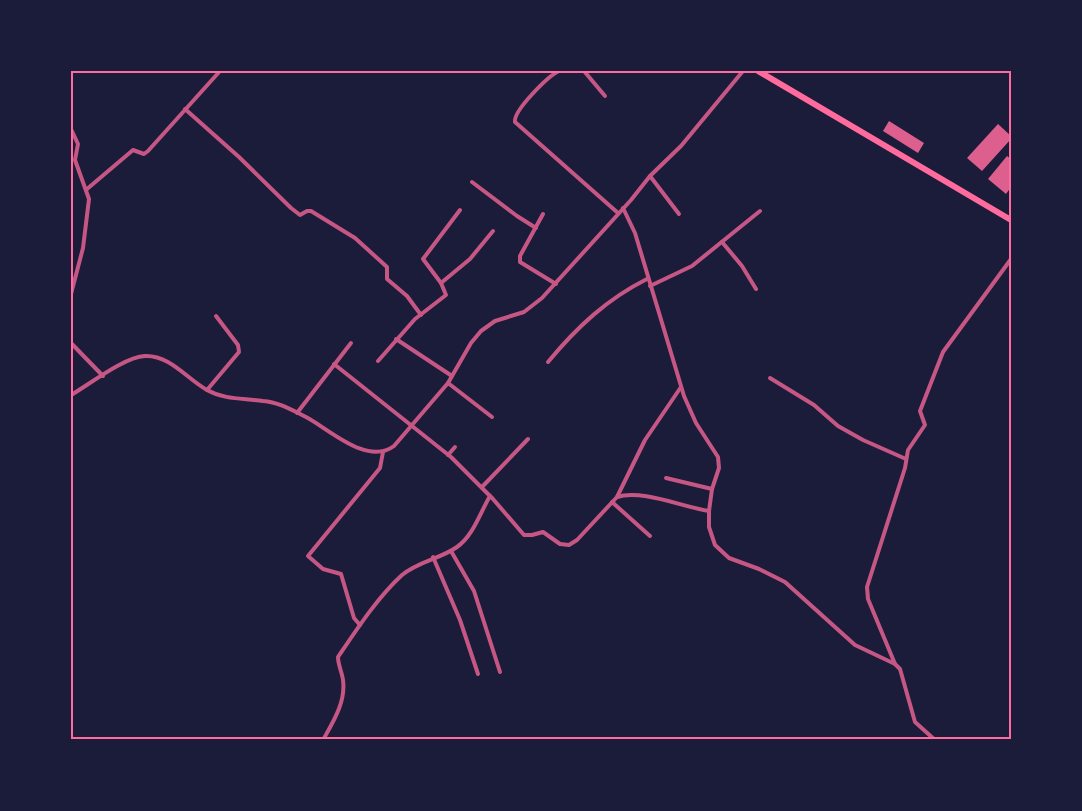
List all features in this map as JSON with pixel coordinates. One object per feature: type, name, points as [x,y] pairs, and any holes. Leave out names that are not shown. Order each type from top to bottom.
[{"type":"highway","points":[[758,71],[1011,220]]},
{"type":"street","points":[[87,189],[132,150],[146,153],[220,71]]},
{"type":"street","points":[[559,71],[550,76],[524,105],[515,116],[515,122],[618,214]]},
{"type":"street","points":[[584,71],[605,96]]},
{"type":"street","points":[[71,395],[138,357],[154,357],[166,361],[207,390],[230,399],[269,402],[297,413],[356,447],[374,452],[383,452],[394,446],[448,383],[481,331],[495,321],[514,316],[533,306],[556,284],[650,176],[681,146],[743,71]]},
{"type":"street","points":[[185,109],[300,215],[311,211],[358,241],[387,268],[387,279],[405,293],[421,314]]},
{"type":"street","points":[[71,129],[78,144],[75,160],[87,189],[89,215],[71,294]]},
{"type":"street","points":[[650,176],[680,214]]},
{"type":"street","points":[[472,182],[536,228]]},
{"type":"street","points":[[623,208],[635,233],[681,388],[696,423],[718,457],[719,468],[712,489],[709,511],[712,539],[715,545],[728,558],[759,569],[785,582],[855,646],[895,664],[900,669],[915,722],[935,740]]},
{"type":"street","points":[[378,361],[396,339],[421,314],[446,295],[441,283],[423,258],[460,210]]},
{"type":"street","points":[[650,286],[692,266],[760,211]]},
{"type":"street","points":[[543,214],[520,256],[520,262],[556,284]]},
{"type":"street","points":[[441,283],[470,259],[493,230]]},
{"type":"street","points":[[722,242],[742,266],[756,289]]},
{"type":"street","points":[[895,664],[868,599],[867,587],[910,447],[925,425],[920,411],[943,352],[1011,259]]},
{"type":"street","points":[[548,362],[572,333],[597,311],[627,289],[648,279]]},
{"type":"street","points":[[207,390],[239,352],[238,345],[216,316]]},
{"type":"street","points":[[396,339],[452,376]]},
{"type":"street","points":[[71,343],[103,376]]},
{"type":"street","points":[[297,413],[350,343]]},
{"type":"street","points":[[334,364],[448,455],[490,496],[524,535],[545,532],[565,546],[577,540],[617,497],[645,440],[681,388]]},
{"type":"street","points":[[770,378],[814,405],[854,436],[906,459]]},
{"type":"street","points":[[448,383],[492,417]]},
{"type":"street","points":[[482,488],[528,440]]},
{"type":"street","points":[[448,455],[455,447]]},
{"type":"street","points":[[359,626],[353,616],[341,574],[323,569],[308,556],[380,468],[383,452]]},
{"type":"street","points":[[666,478],[712,489]]},
{"type":"street","points":[[617,497],[628,495],[709,511]]},
{"type":"street","points":[[323,740],[335,718],[343,696],[343,678],[338,657],[359,626],[401,576],[421,562],[451,551],[465,541],[490,496]]},
{"type":"street","points":[[612,502],[650,536]]},
{"type":"street","points":[[451,551],[474,591],[500,672]]},
{"type":"street","points":[[434,557],[460,620],[478,674]]},
{"type":"building","points":[[889,121],[924,143],[918,153],[883,131]]},
{"type":"building","points":[[998,124],[1011,136],[1011,139],[982,171],[967,158]]},
{"type":"building","points":[[1007,156],[1011,159],[1011,187],[1006,194],[988,179]]}]
